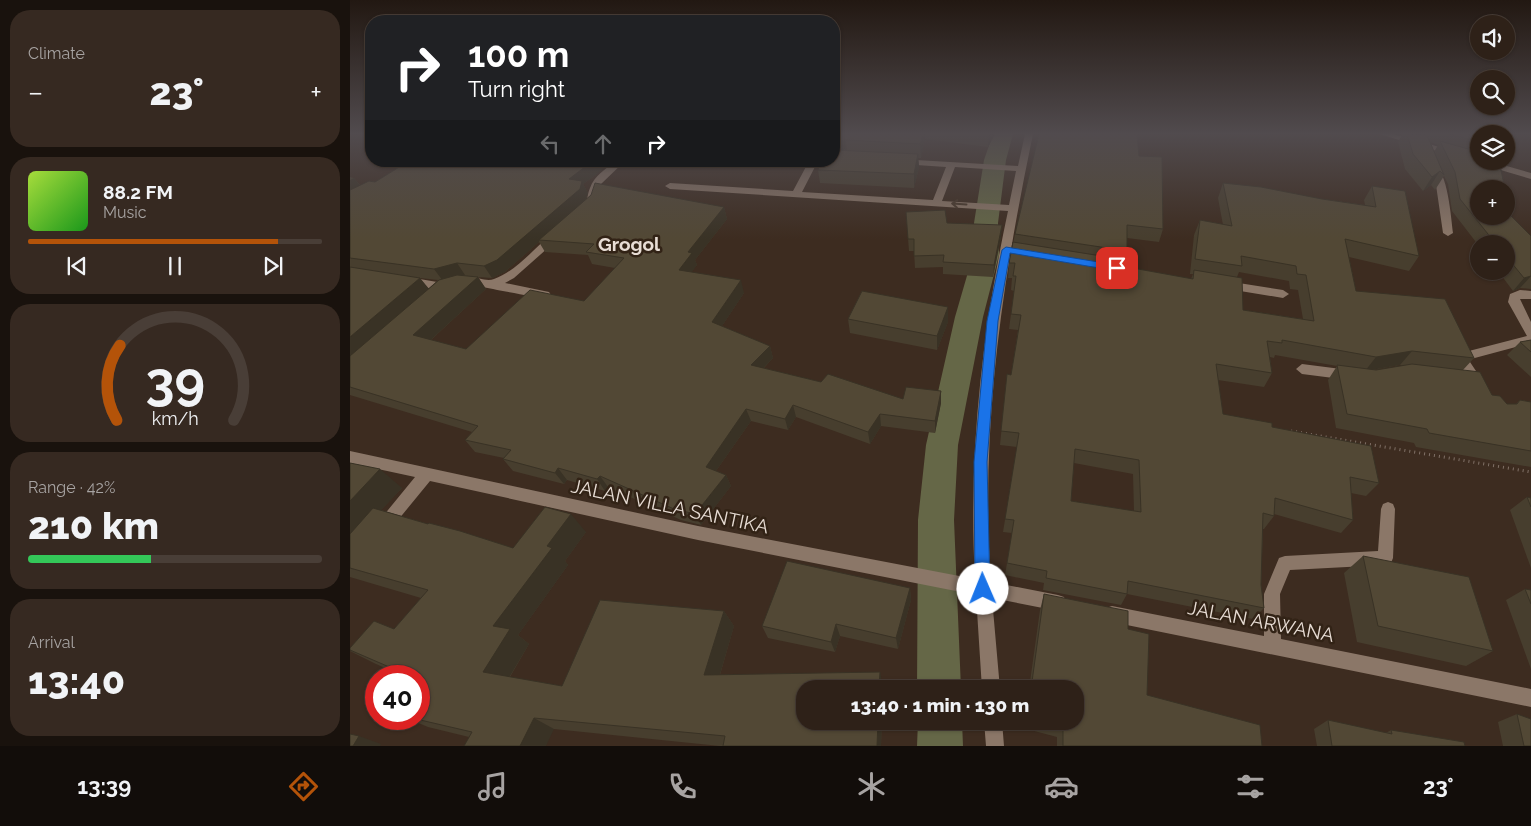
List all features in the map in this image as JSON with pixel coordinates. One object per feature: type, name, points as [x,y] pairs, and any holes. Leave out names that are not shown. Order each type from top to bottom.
[{"type":"street","points":[[577,216],[592,203],[592,191],[595,182],[611,169]]},
{"type":"street","points":[[795,195],[810,169]]},
{"type":"street","points":[[937,202],[950,169]]},
{"type":"street","points":[[990,680],[983,589],[981,462],[993,321],[1011,251],[1007,208],[1016,169]]},
{"type":"street","points":[[1434,169],[1441,185],[1448,233]]},
{"type":"street","points":[[1510,170],[1531,176]]},
{"type":"street","points":[[670,186],[1007,208]]},
{"type":"street","points":[[493,284],[510,276],[562,230]]},
{"type":"street","points":[[396,279],[443,287],[465,281],[493,284],[558,298]]},
{"type":"street","points":[[1216,284],[1283,294]]},
{"type":"street","points":[[429,300],[443,287]]},
{"type":"street","points":[[1531,295],[1520,294],[1514,296],[1514,302],[1531,333]]},
{"type":"street","points":[[1486,397],[1464,363],[1465,356],[1531,340]]},
{"type":"street","points":[[1302,368],[1365,378]]},
{"type":"street","points":[[1457,378],[1476,380]]},
{"type":"street","name":"JALAN VILLA SANTIKA","points":[[350,456],[426,475],[906,575],[983,589]]},
{"type":"street","points":[[375,536],[426,475]]},
{"type":"street","points":[[1273,645],[1272,594],[1284,563],[1385,558],[1388,509]]},
{"type":"street","points":[[983,589],[1070,606]]},
{"type":"street","name":"JALAN ARWANA","points":[[1099,611],[1531,698]]},
{"type":"street","points":[[994,730],[996,746]]},
{"type":"path","points":[[1290,430],[1531,472]]},
{"type":"building","points":[[396,169],[583,169],[569,179],[582,181],[580,189],[497,260],[484,266],[457,263],[434,269],[350,258],[350,190],[369,181],[375,182]]},
{"type":"building","points":[[818,169],[915,169],[914,174]]},
{"type":"building","points":[[1031,169],[1162,169],[1163,229],[1127,225],[1127,251],[1015,234]]},
{"type":"building","points":[[1425,169],[1441,169],[1444,175],[1440,171],[1432,177]]},
{"type":"building","points":[[1453,169],[1501,170],[1503,180],[1470,180],[1470,212],[1460,199]]},
{"type":"building","points":[[595,183],[724,207],[688,252],[692,253],[679,270],[741,280],[712,322],[770,346],[751,365],[821,382],[828,374],[903,399],[906,387],[941,391],[935,421],[880,414],[868,432],[793,405],[785,419],[746,409],[706,467],[726,475],[695,514],[674,509],[600,476],[597,479],[558,468],[555,473],[503,459],[511,450],[465,440],[478,426],[350,387],[350,356],[439,280],[457,275],[478,277],[413,335],[466,349],[530,290],[584,301],[624,258],[586,252],[594,244],[539,240],[591,195]]},
{"type":"building","points":[[1223,183],[1261,187],[1376,207],[1372,186],[1405,191],[1419,256],[1345,239],[1356,291],[1445,299],[1474,358],[1412,351],[1376,357],[1282,340],[1282,343],[1267,341],[1272,373],[1216,364],[1223,414],[1272,423],[1272,427],[1371,446],[1379,483],[1350,477],[1353,520],[1275,498],[1274,516],[1263,513],[1261,585],[1264,608],[1128,581],[1127,594],[1046,578],[1047,571],[1007,563],[1014,520],[1005,519],[1019,433],[1001,431],[1007,374],[1011,375],[1021,315],[1011,314],[1016,276],[1013,276],[1015,263],[1009,263],[1013,242],[1127,260],[1127,267],[1193,279],[1194,270],[1242,278],[1243,310],[1314,321],[1306,275],[1297,274],[1296,266],[1241,256],[1242,266],[1195,259],[1200,220],[1232,226]],"holes":[[[1075,449],[1139,460],[1141,512],[1071,501]]]},
{"type":"building","points":[[945,210],[947,223],[1002,225],[994,265],[943,262],[944,255],[914,256],[914,239],[908,239],[906,212]]},
{"type":"building","points":[[1515,220],[1531,236],[1531,276],[1524,278],[1515,267],[1515,235],[1489,235],[1481,225],[1515,225]]},
{"type":"building","points":[[350,267],[420,278],[350,337]]},
{"type":"building","points":[[862,291],[948,307],[937,336],[848,319]]},
{"type":"building","points":[[1531,340],[1531,352],[1520,342]]},
{"type":"building","points":[[1412,364],[1480,372],[1492,395],[1500,396],[1507,404],[1517,404],[1520,400],[1531,402],[1531,451],[1429,433],[1427,429],[1347,414],[1337,365],[1376,370]]},
{"type":"building","points":[[350,463],[380,469],[350,501]]},
{"type":"building","points":[[1527,497],[1531,498],[1531,507]]},
{"type":"building","points":[[545,507],[571,514],[547,546],[552,548],[493,626],[510,629],[483,672],[562,686],[600,600],[724,611],[704,675],[880,672],[880,680],[796,680],[796,730],[878,730],[877,746],[723,746],[725,736],[534,718],[520,746],[464,746],[472,732],[430,722],[430,665],[385,665],[350,650],[374,621],[394,629],[428,590],[350,568],[350,534],[373,508],[460,531],[513,548]]},
{"type":"building","points":[[1363,556],[1469,577],[1493,651],[1378,626]]},
{"type":"building","points":[[787,561],[910,588],[896,638],[836,624],[831,642],[762,626]]},
{"type":"building","points":[[1525,589],[1531,590],[1531,604]]},
{"type":"building","points":[[1044,594],[1128,611],[1128,629],[1149,634],[1147,695],[1260,725],[1262,746],[1063,746],[1063,730],[1084,730],[1084,680],[1032,680]]},
{"type":"building","points":[[1517,714],[1531,719],[1531,746],[1524,746]]},
{"type":"building","points":[[1328,720],[1392,734],[1391,730],[1464,742],[1465,746],[1332,746]]},
{"type":"building","points":[[350,734],[359,736],[353,746],[350,746]]},
{"type":"waterway","points":[[939,680],[936,520],[942,445],[969,317],[986,255],[986,223],[994,169]]},
{"type":"waterway","points":[[940,730],[940,746]]},
{"type":"district","name":"Grogol","points":[[629,244]]},
{"type":"route","points":[[983,589],[981,462],[993,321],[1006,250],[1117,268]]}]
